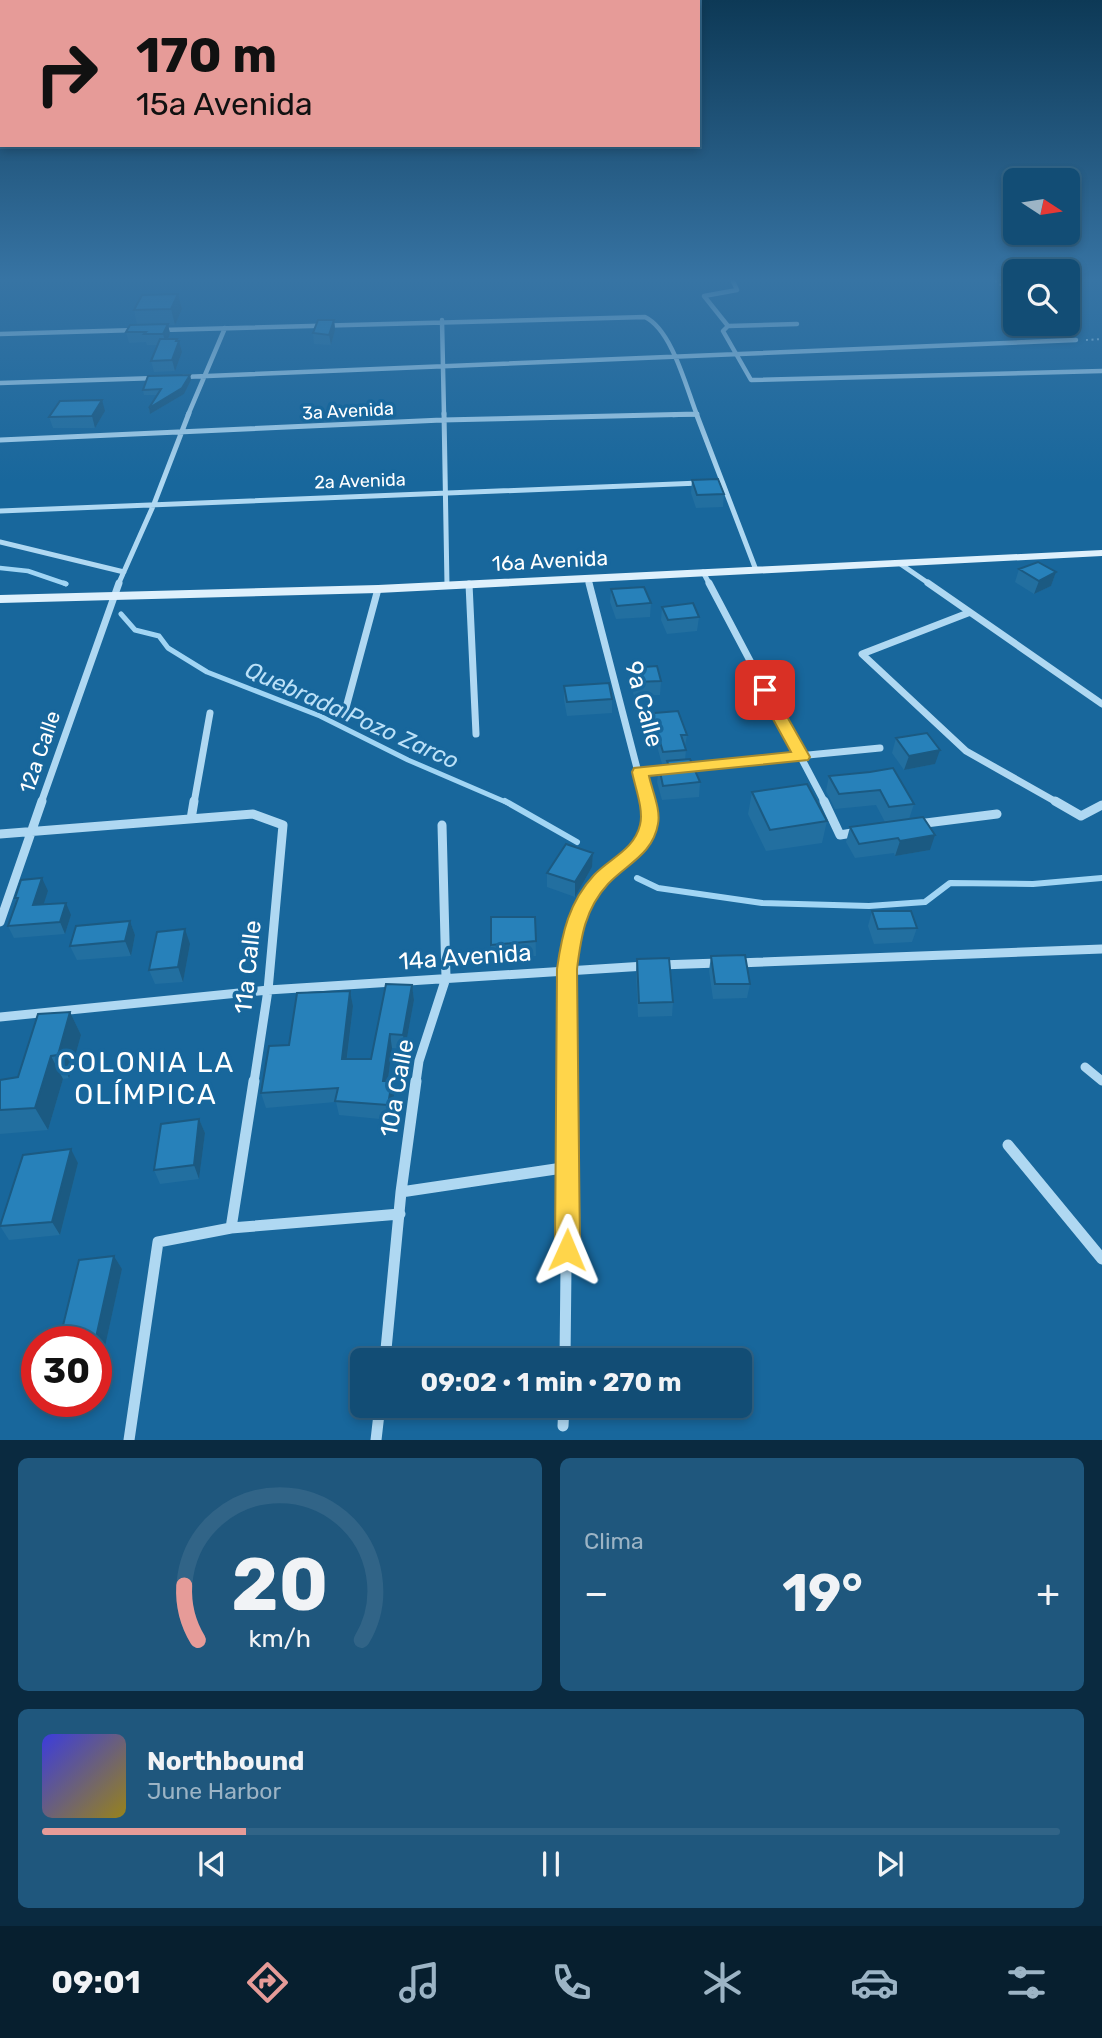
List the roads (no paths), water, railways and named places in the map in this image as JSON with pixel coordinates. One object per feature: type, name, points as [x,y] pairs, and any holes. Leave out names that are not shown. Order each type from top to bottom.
[{"type":"street","name":"12a Calle","points":[[0,922],[114,594],[154,504],[180,433],[216,348]]},
{"type":"street","points":[[443,348],[447,585]]},
{"type":"street","points":[[670,348],[756,570]]},
{"type":"street","points":[[733,348],[751,380],[759,381],[1102,371]]},
{"type":"street","points":[[176,377],[877,348]]},
{"type":"street","points":[[0,383],[163,377]]},
{"type":"street","name":"3a Avenida","points":[[0,440],[442,420],[697,414]]},
{"type":"street","name":"2a Avenida","points":[[0,511],[722,483]]},
{"type":"street","points":[[0,542],[124,572]]},
{"type":"street","name":"16a Avenida","points":[[0,599],[378,589],[1102,553]]},
{"type":"street","points":[[899,563],[1102,704]]},
{"type":"street","points":[[703,572],[802,757],[840,835],[866,831]]},
{"type":"street","name":"9a Calle","points":[[565,1348],[569,1167],[567,969],[572,932],[583,904],[601,879],[631,856],[645,838],[650,821],[640,772],[588,578]]},
{"type":"street","points":[[468,584],[477,734]]},
{"type":"street","points":[[344,715],[378,589]]},
{"type":"street","points":[[968,613],[862,654],[966,751],[1081,816],[1102,805]]},
{"type":"street","points":[[0,834],[191,819],[209,713]]},
{"type":"street","points":[[640,772],[880,748]]},
{"type":"street","name":"11a Calle","points":[[191,819],[253,814],[283,825],[268,990],[231,1228]]},
{"type":"street","points":[[905,826],[997,814]]},
{"type":"street","name":"10a Calle","points":[[385,1348],[401,1192],[419,1061],[446,978],[442,825]]},
{"type":"street","name":"14a Avenida","points":[[0,1017],[268,990],[567,969],[1102,949]]},
{"type":"street","points":[[1085,1067],[1102,1081]]},
{"type":"street","points":[[1008,1145],[1102,1259]]},
{"type":"street","points":[[401,1192],[569,1167]]},
{"type":"street","points":[[129,1440],[158,1242],[231,1228],[400,1214]]},
{"type":"street","points":[[376,1440],[379,1418]]},
{"type":"street","points":[[563,1418],[563,1426]]},
{"type":"waterway","name":"Quebrada Pozo Zarco","points":[[0,568],[28,571],[66,584],[64,583]]},
{"type":"waterway","name":"Quebrada Pozo Zarco","points":[[121,614],[135,630],[159,636],[168,648],[207,672],[320,716],[408,760],[508,803]]},
{"type":"waterway","name":"Quebrada Pozo Zarco","points":[[505,801],[577,842]]},
{"type":"waterway","name":"Quebrada Pozo Zarco","points":[[637,878],[658,888],[762,903],[869,906],[925,902],[950,883],[1033,884],[1102,878]]},
{"type":"district","name":"COLONIA LA OLÍMPICA","points":[[146,1078]]}]
